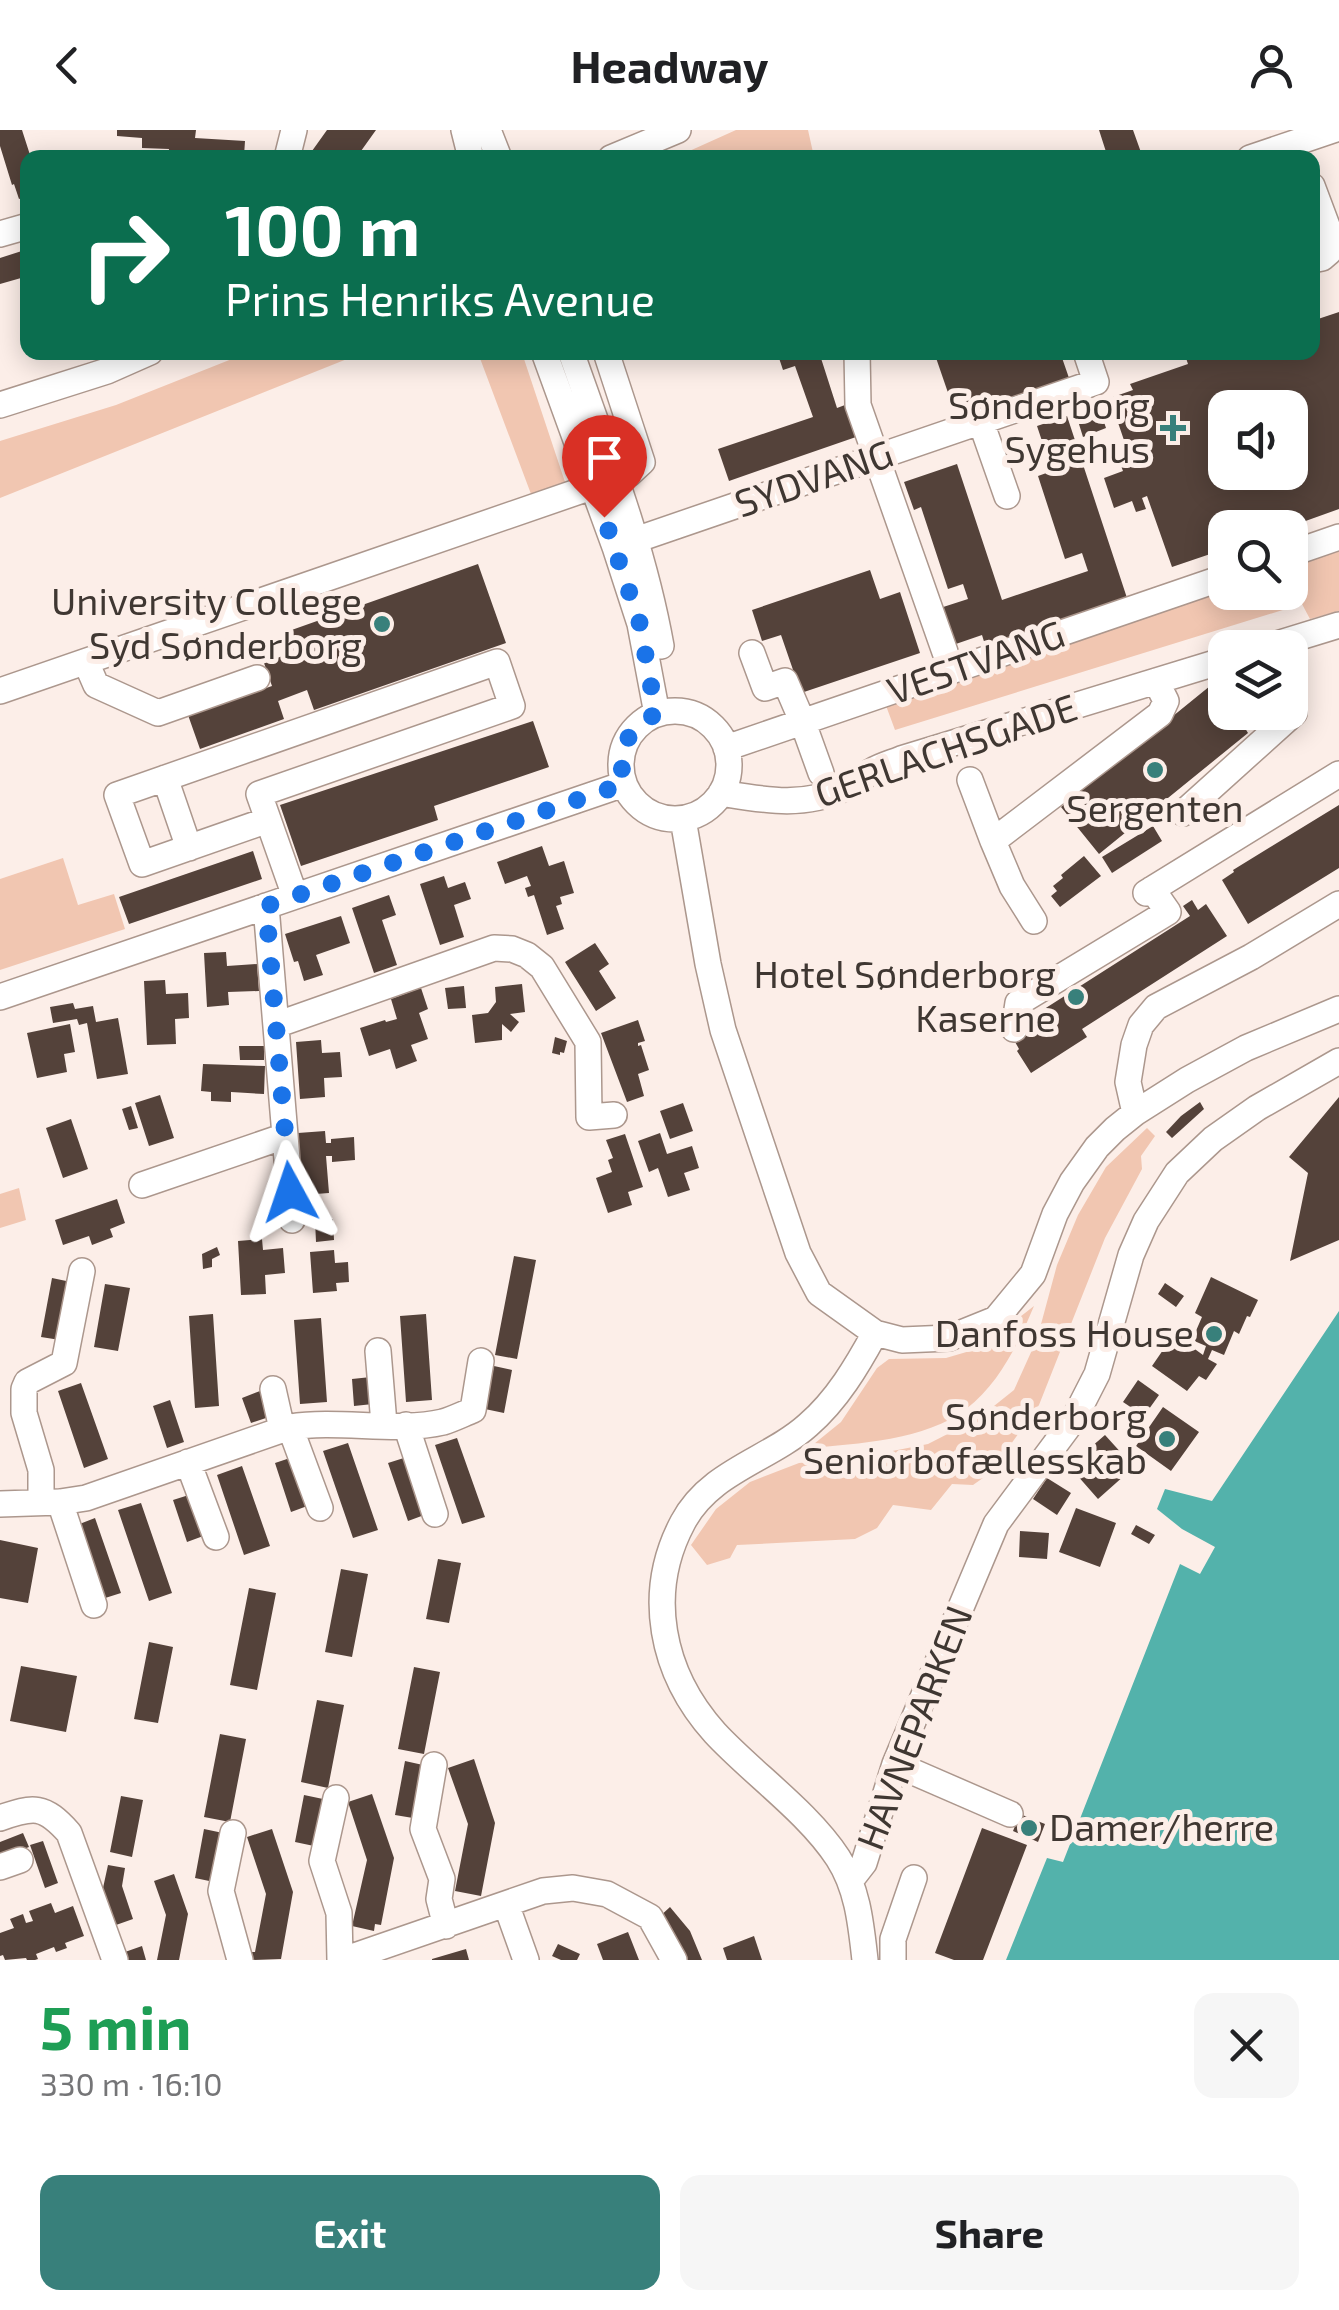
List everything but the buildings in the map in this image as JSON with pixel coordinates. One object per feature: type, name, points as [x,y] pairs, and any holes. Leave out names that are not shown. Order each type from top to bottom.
[{"type":"street","points":[[630,150],[678,130]]},
{"type":"street","points":[[1299,150],[1333,130]]},
{"type":"street","points":[[1320,207],[1332,239],[1329,252],[1320,258]]},
{"type":"street","points":[[0,405],[132,360]]},
{"type":"street","points":[[548,360],[605,483]]},
{"type":"street","points":[[572,360],[625,543],[654,604],[664,712]]},
{"type":"street","points":[[0,691],[629,474],[642,462],[609,360]]},
{"type":"street","points":[[857,360],[858,405],[945,652]]},
{"type":"street","name":"SYDVANG","points":[[625,543],[1096,382],[1089,360]]},
{"type":"street","points":[[981,422],[1006,496]]},
{"type":"street","points":[[1308,548],[1339,537]]},
{"type":"street","name":"VESTVANG","points":[[726,748],[1208,583]]},
{"type":"street","points":[[1308,634],[1339,625]]},
{"type":"street","points":[[752,653],[765,688],[785,681],[820,774]]},
{"type":"street","points":[[86,662],[96,686],[158,712],[257,678]]},
{"type":"street","points":[[268,820],[142,864],[118,795],[496,662],[512,706],[259,794],[268,820],[294,896]]},
{"type":"street","name":"GERLACHSGADE","points":[[721,793],[771,802],[824,797],[850,786],[875,768],[901,759],[1208,665]]},
{"type":"street","points":[[994,841],[1160,714],[1166,701],[1156,681]]},
{"type":"street","points":[[664,712],[690,712],[706,720],[726,748],[729,763],[721,793],[698,814],[683,819],[647,812],[633,800],[624,784],[622,750],[630,734],[641,722],[664,712]]},
{"type":"street","points":[[1183,814],[1269,730]]},
{"type":"street","points":[[1302,730],[1306,738]]},
{"type":"street","points":[[1014,1029],[1018,1003],[1168,912],[1149,891],[1339,774]]},
{"type":"street","points":[[165,778],[190,848]]},
{"type":"street","points":[[970,780],[1012,886],[1034,921]]},
{"type":"street","points":[[0,997],[624,784]]},
{"type":"street","points":[[683,819],[708,964],[724,1030],[798,1253],[819,1294],[875,1333],[902,1340],[949,1338],[996,1319],[1033,1274],[1055,1214],[1097,1147],[1136,1113],[1186,1080],[1246,1048],[1339,1009]]},
{"type":"street","points":[[1136,1113],[1128,1082],[1134,1046],[1141,1025],[1156,1007],[1251,958],[1339,904]]},
{"type":"street","points":[[266,906],[292,1220]]},
{"type":"street","points":[[276,1024],[494,948],[512,949],[542,967],[588,1042],[589,1118],[614,1115]]},
{"type":"street","name":"HAVNEPARKEN","points":[[850,1881],[864,1864],[895,1764],[996,1524],[1074,1419],[1097,1374],[1131,1256],[1146,1220],[1178,1174],[1213,1139],[1257,1108],[1339,1061]]},
{"type":"street","points":[[142,1186],[285,1136]]},
{"type":"street","points":[[82,1271],[64,1363],[27,1382],[24,1413],[51,1502],[94,1605]]},
{"type":"street","points":[[865,1960],[860,1916],[850,1881],[838,1858],[713,1731],[687,1693],[672,1663],[663,1628],[662,1588],[668,1552],[685,1517],[703,1495],[739,1466],[807,1427],[829,1405],[875,1333]]},
{"type":"street","points":[[378,1352],[395,1425],[435,1514]]},
{"type":"street","points":[[0,1504],[86,1498],[286,1428],[442,1422],[473,1410],[481,1361]]},
{"type":"street","points":[[273,1389],[320,1508]]},
{"type":"street","points":[[188,1462],[216,1537]]},
{"type":"street","points":[[895,1764],[1010,1814]]},
{"type":"street","points":[[434,1765],[423,1830],[442,1879],[439,1899],[446,1926]]},
{"type":"street","points":[[336,1798],[322,1861],[339,1913],[342,1960],[543,1891],[573,1888],[607,1894],[650,1917],[674,1960]]},
{"type":"street","points":[[0,1818],[26,1809],[42,1812],[56,1819],[69,1834],[115,1960]]},
{"type":"street","points":[[234,1833],[221,1891],[240,1960]]},
{"type":"street","points":[[893,1960],[892,1939],[914,1878]]},
{"type":"street","points":[[506,1904],[526,1960]]},
{"type":"shaded area","points":[[736,130],[808,130],[812,150],[692,150]]},
{"type":"shaded area","points":[[229,360],[345,360],[0,498],[0,441],[116,405]]},
{"type":"shaded area","points":[[481,360],[524,360],[565,482],[531,494]]},
{"type":"shaded area","points":[[1339,550],[1339,611],[1310,619],[1305,610],[1308,560]]},
{"type":"shaded area","points":[[1208,594],[1208,610],[1283,610],[895,730],[885,703]]},
{"type":"shaded area","points":[[63,858],[78,905],[114,894],[125,929],[0,970],[0,879]]},
{"type":"shaded area","points":[[1147,1128],[1155,1136],[1141,1156],[1142,1169],[1105,1238],[1039,1405],[990,1473],[973,1485],[952,1484],[931,1510],[893,1505],[877,1528],[855,1539],[737,1545],[730,1558],[707,1565],[691,1545],[716,1509],[750,1482],[799,1463],[862,1457],[928,1444],[979,1418],[1014,1390],[1037,1339],[1057,1265],[1078,1215],[1106,1167]]},
{"type":"shaded area","points":[[19,1188],[26,1220],[0,1228],[0,1194]]},
{"type":"shaded area","points":[[1034,1306],[998,1375],[966,1409],[912,1434],[809,1448],[841,1422],[877,1368],[889,1359],[946,1358],[980,1348]]},
{"type":"water","points":[[1339,1311],[1339,1960],[1006,1960],[1047,1858],[1063,1862],[1180,1564],[1200,1574],[1215,1547],[1182,1529],[1157,1509],[1165,1489],[1212,1501]]},
{"type":"place","name":"Sønderborg Sygehus","points":[[1173,428]]},
{"type":"place","name":"University College Syd Sønderborg","points":[[382,624]]},
{"type":"place","name":"Sergenten","points":[[1155,770]]},
{"type":"place","name":"Hotel Sønderborg Kaserne","points":[[1076,997]]},
{"type":"place","name":"Danfoss House","points":[[1214,1334]]},
{"type":"place","name":"Sønderborg Seniorbofællesskab","points":[[1167,1439]]},
{"type":"place","name":"Damer/herre","points":[[1029,1828]]},
{"type":"route","points":[[290,1192],[266,906],[624,784],[622,750],[641,722],[656,714],[640,624],[604,517]]}]
